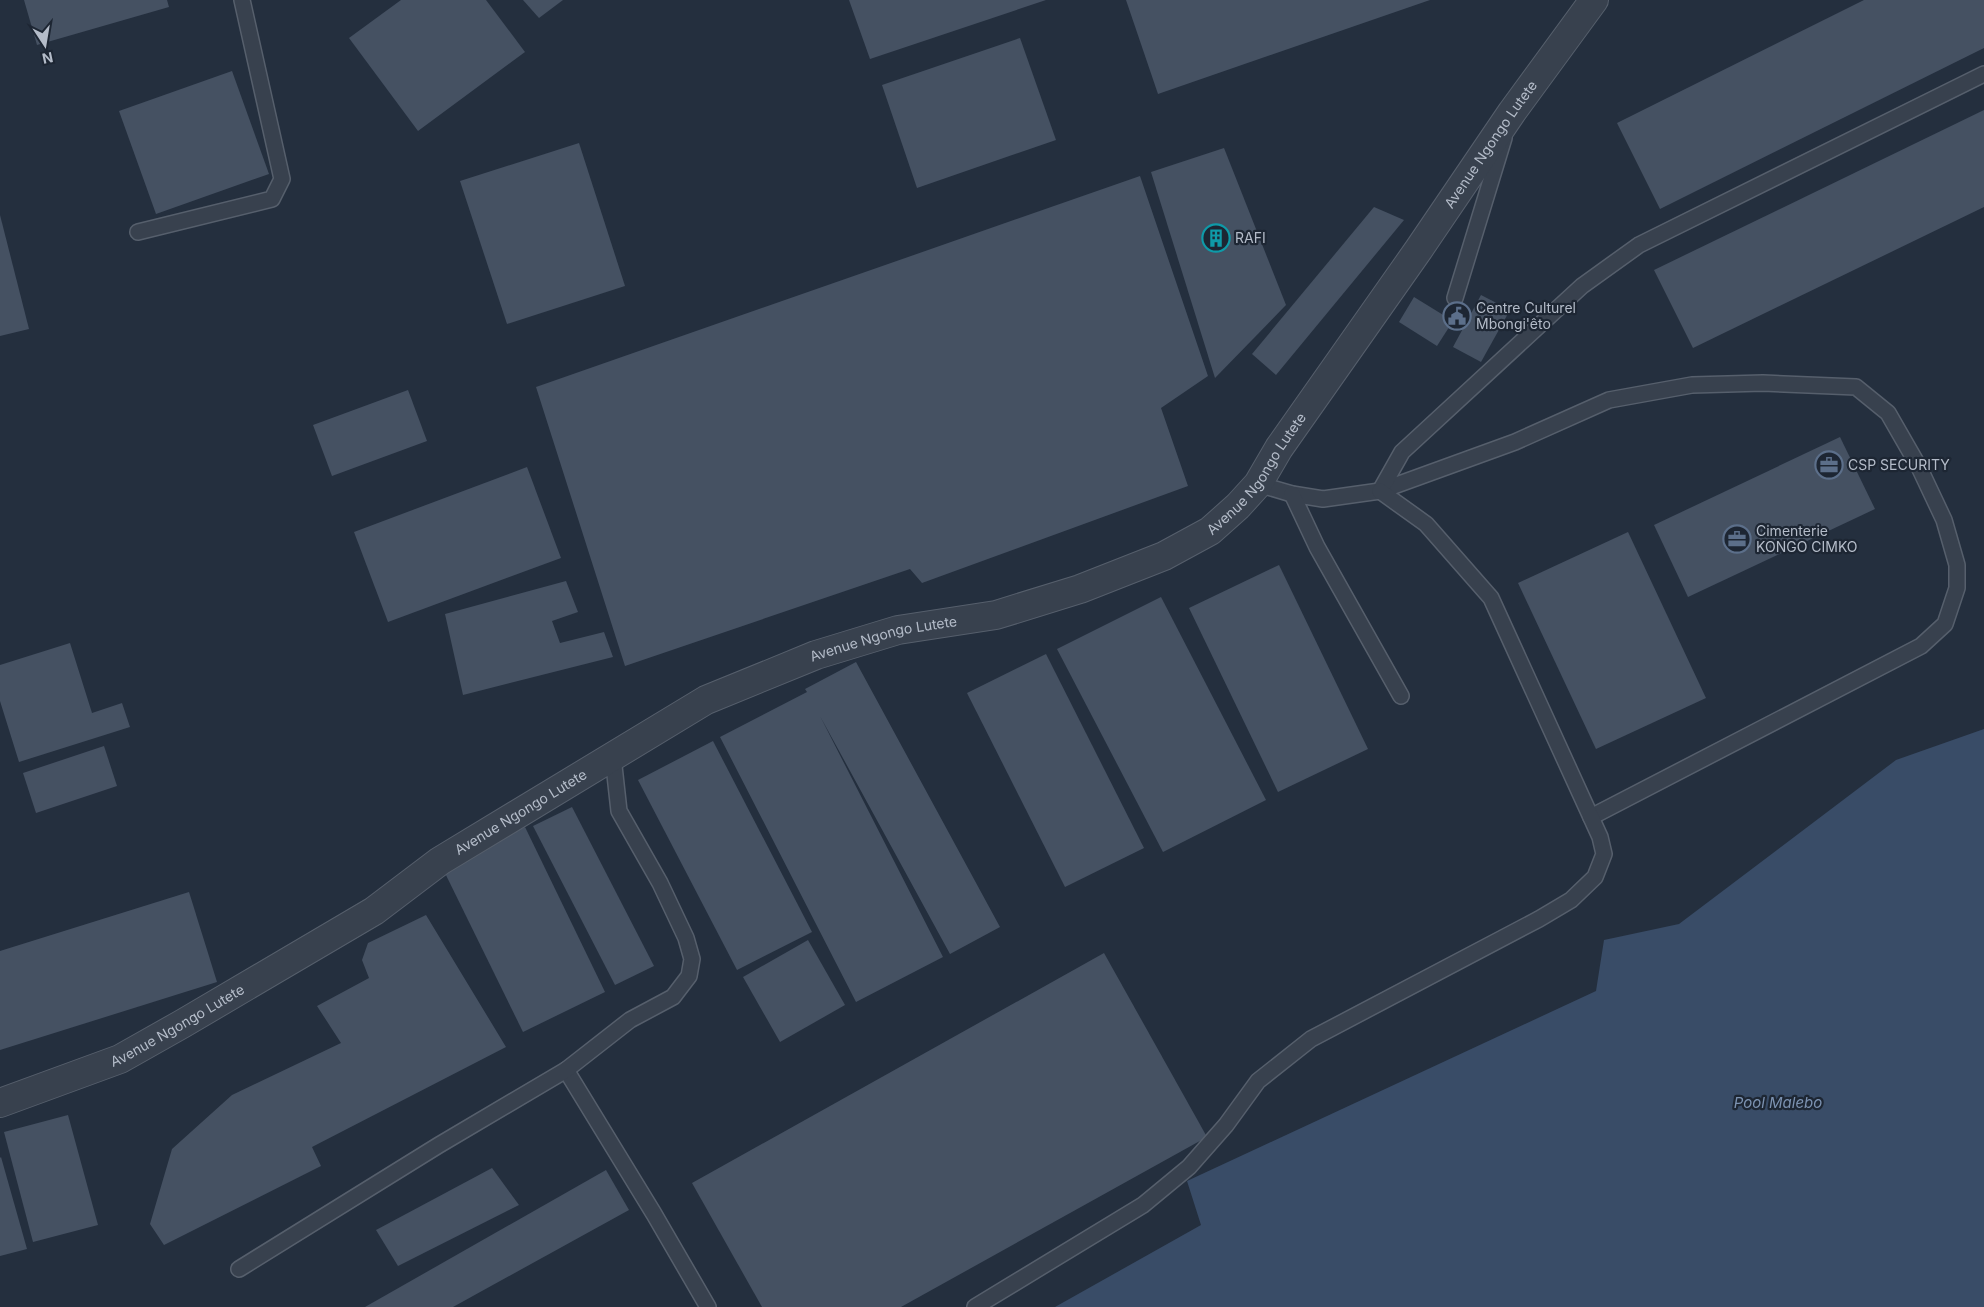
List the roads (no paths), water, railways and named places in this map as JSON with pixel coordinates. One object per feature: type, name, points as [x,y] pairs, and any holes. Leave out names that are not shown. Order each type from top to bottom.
[{"type":"street","name":"Avenue Ngongo Lutete","points":[[0,1103],[120,1059],[182,1024],[374,911],[440,860],[706,700],[816,655],[898,630],[996,615],[1080,589],[1164,556],[1210,531],[1238,506],[1258,484],[1279,448],[1512,112],[1594,0]]},
{"type":"lane","points":[[138,232],[272,199],[282,178],[242,0]]},
{"type":"lane","points":[[1380,491],[1402,452],[1582,286],[1638,245],[1984,74]]},
{"type":"lane","points":[[1455,298],[1512,112]]},
{"type":"lane","points":[[1258,484],[1292,494],[1324,500],[1380,491],[1515,442],[1609,400],[1692,385],[1763,383],[1856,387],[1888,413],[1920,467],[1944,520],[1957,565],[1957,588],[1945,624],[1921,646],[1591,817]]},
{"type":"lane","points":[[975,1307],[1143,1205],[1189,1167],[1226,1125],[1258,1081],[1311,1039],[1539,919],[1571,900],[1595,877],[1604,854],[1600,837],[1491,598],[1426,524],[1380,491]]},
{"type":"lane","points":[[1292,494],[1317,547],[1401,696]]},
{"type":"lane","points":[[239,1269],[439,1145],[566,1070],[630,1020],[673,997],[689,976],[692,959],[686,938],[660,883],[619,811],[613,757]]},
{"type":"lane","points":[[566,1070],[708,1307]]},
{"type":"water","name":"Pool Malebo","points":[[1984,729],[1984,1307],[1055,1307],[1201,1225],[1187,1181],[1596,991],[1604,940],[1679,924],[1896,760]]},
{"type":"place","name":"RAFI","points":[[1216,238]]},
{"type":"place","name":"Centre Culturel Mbongi'êto","points":[[1457,316]]},
{"type":"place","name":"CSP SECURITY","points":[[1829,465]]},
{"type":"place","name":"Cimenterie KONGO CIMKO","points":[[1737,539]]}]
